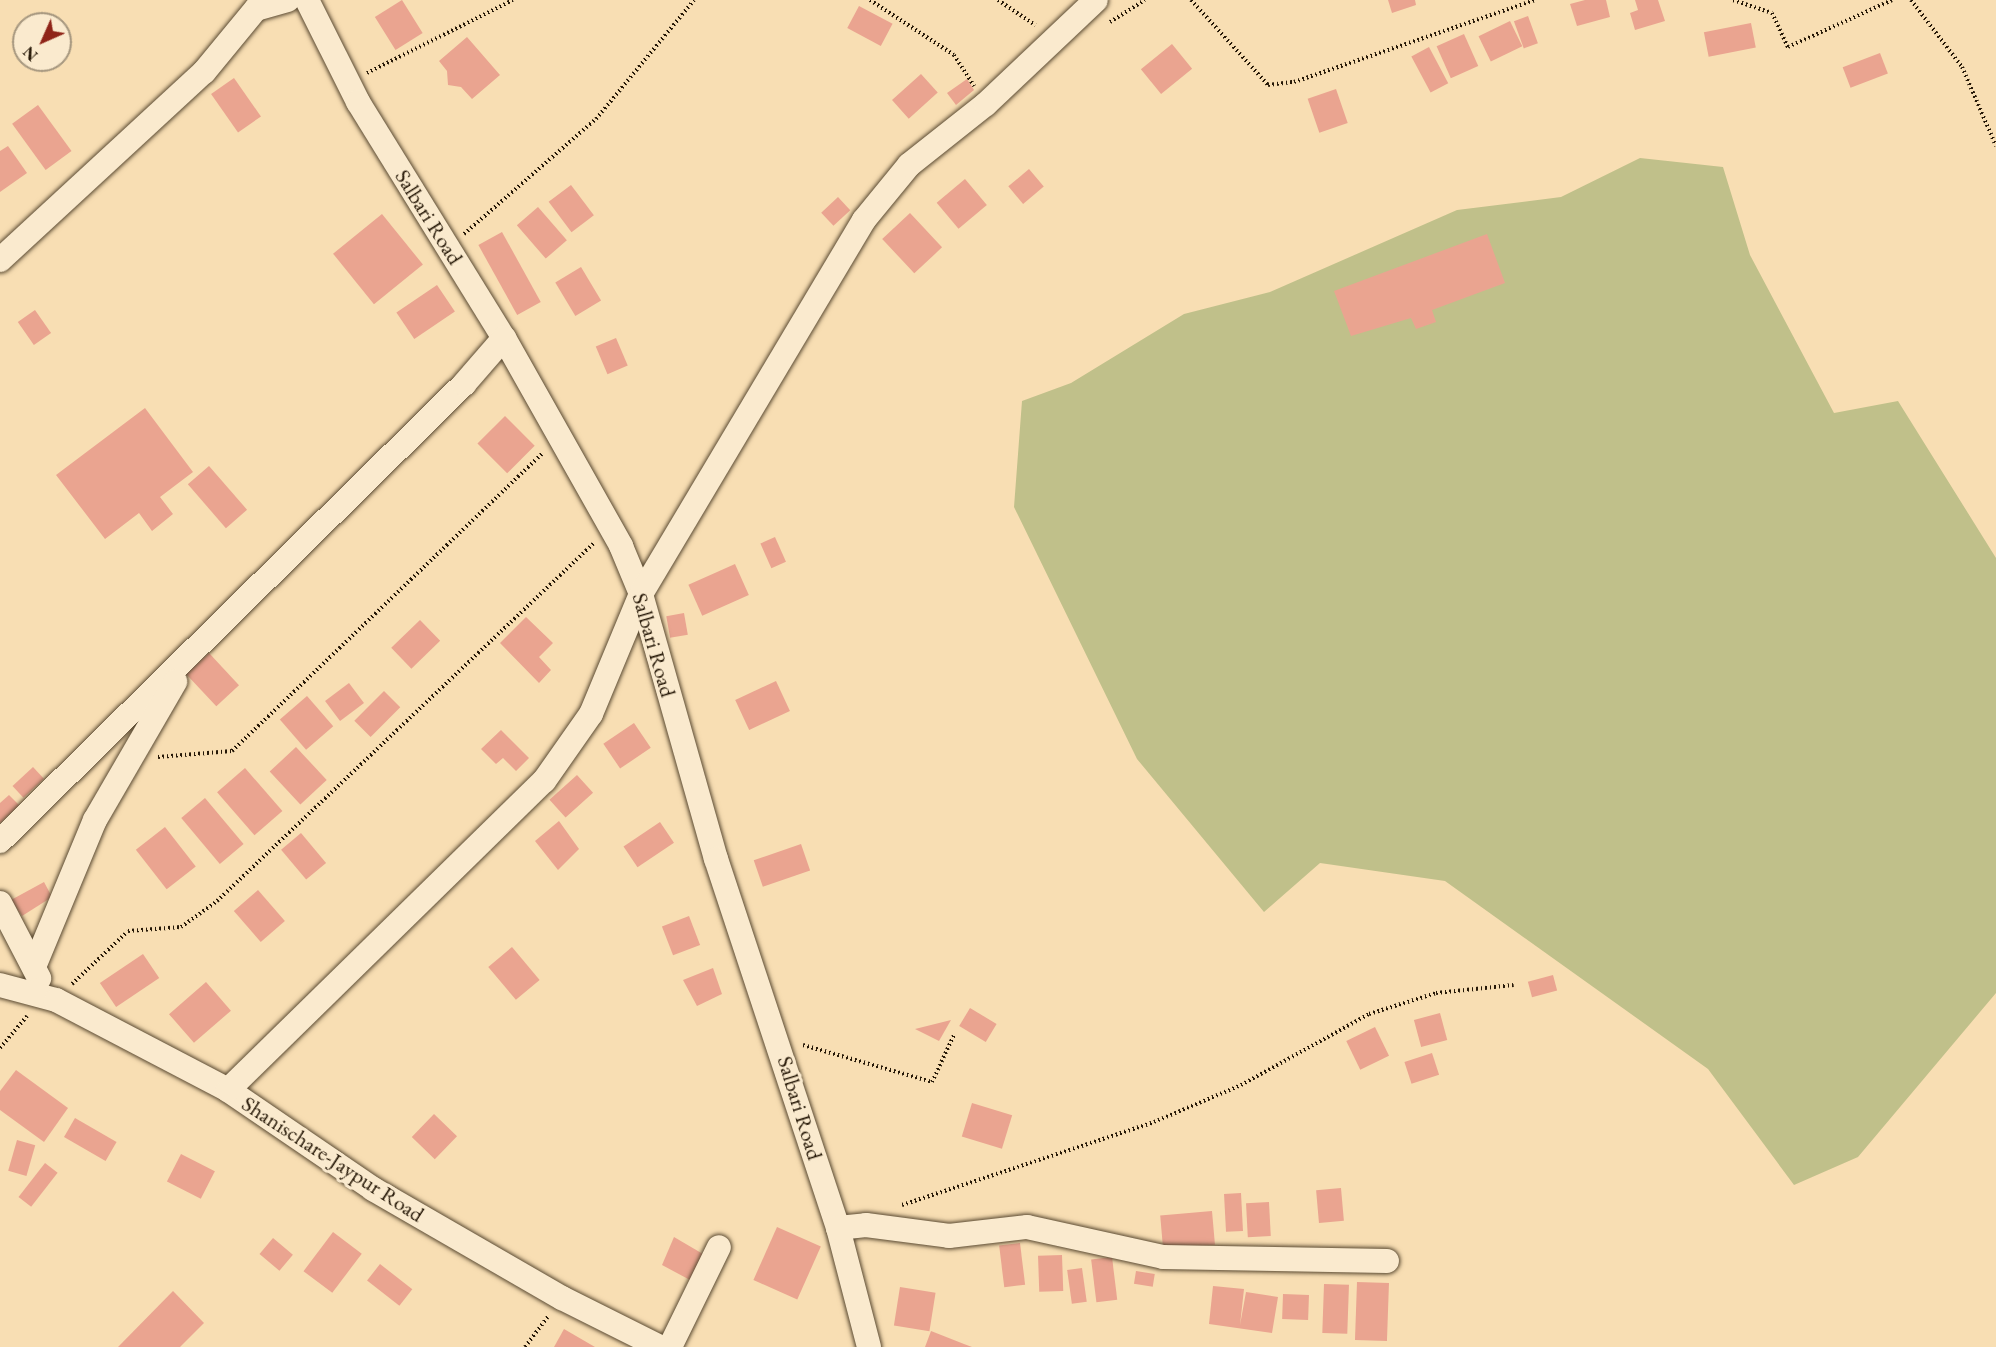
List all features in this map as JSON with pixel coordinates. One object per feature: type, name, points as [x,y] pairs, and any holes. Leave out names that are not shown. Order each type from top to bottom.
[{"type":"street","points":[[0,260],[204,72],[252,4],[288,0]]},
{"type":"street","name":"Salbari Road","points":[[307,0],[348,83],[504,338],[561,435],[621,546],[641,594],[716,859],[779,1038],[838,1228],[869,1347]]},
{"type":"street","points":[[228,1090],[544,781],[591,714],[641,594],[864,220],[909,165],[986,104],[1096,0]]},
{"type":"street","points":[[0,841],[192,654],[504,338]]},
{"type":"street","points":[[34,967],[82,861],[95,820],[192,654]]},
{"type":"street","points":[[0,903],[51,997]]},
{"type":"street","name":"Shanischare-Jaypur Road","points":[[0,985],[51,997],[228,1090],[373,1189],[562,1298],[660,1347]]},
{"type":"street","points":[[838,1228],[866,1225],[949,1236],[1027,1227],[1163,1257],[1387,1261]]},
{"type":"street","points":[[670,1347],[719,1247]]},
{"type":"path","points":[[348,83],[513,0]]},
{"type":"path","points":[[447,247],[596,119],[694,0]]},
{"type":"path","points":[[870,0],[954,56],[986,104]]},
{"type":"path","points":[[998,0],[1055,40]]},
{"type":"path","points":[[1191,0],[1268,85],[1294,82],[1535,0]]},
{"type":"path","points":[[1733,0],[1772,14],[1788,47],[1892,0]]},
{"type":"path","points":[[1911,0],[1962,67],[1996,146]]},
{"type":"path","points":[[124,771],[169,753],[232,751],[561,435]]},
{"type":"path","points":[[0,1048],[51,997],[128,932],[181,927],[217,901],[592,543],[621,546]]},
{"type":"path","points":[[866,1225],[879,1212],[1176,1113],[1241,1085],[1369,1014],[1436,993],[1514,985]]},
{"type":"path","points":[[779,1038],[932,1082],[954,1035]]},
{"type":"path","points":[[525,1347],[562,1298]]},
{"type":"green space","points":[[1640,158],[1723,167],[1750,255],[1834,413],[1898,401],[1996,558],[1996,993],[1858,1157],[1794,1185],[1708,1069],[1445,881],[1320,863],[1264,912],[1137,759],[1014,507],[1022,401],[1071,383],[1184,314],[1270,292],[1457,210],[1561,197]]},
{"type":"building","points":[[402,0],[423,33],[396,50],[375,17]]},
{"type":"building","points":[[1388,0],[1415,0],[1416,5],[1392,13]]},
{"type":"building","points":[[1585,0],[1606,0],[1610,17],[1577,26],[1570,4]]},
{"type":"building","points":[[1635,0],[1658,0],[1665,21],[1635,30],[1630,13],[1638,10]]},
{"type":"building","points":[[859,6],[893,24],[881,46],[847,28]]},
{"type":"building","points":[[1528,16],[1538,43],[1524,48],[1514,21]]},
{"type":"building","points":[[1510,21],[1522,46],[1491,62],[1479,36]]},
{"type":"building","points":[[1751,23],[1756,48],[1709,57],[1704,32]]},
{"type":"building","points":[[1464,34],[1478,66],[1451,78],[1437,46]]},
{"type":"building","points":[[467,37],[500,75],[472,99],[461,87],[448,85],[447,71],[439,61]]},
{"type":"building","points":[[1172,44],[1192,69],[1161,94],[1141,69]]},
{"type":"building","points":[[1429,47],[1448,83],[1431,93],[1411,56]]},
{"type":"building","points":[[1880,53],[1888,74],[1851,88],[1843,67]]},
{"type":"building","points":[[921,74],[938,93],[909,119],[892,100]]},
{"type":"building","points":[[234,78],[261,117],[238,133],[211,94]]},
{"type":"building","points":[[967,79],[974,90],[956,105],[947,93]]},
{"type":"building","points":[[1336,89],[1348,123],[1319,133],[1308,99]]},
{"type":"building","points":[[38,105],[72,151],[46,170],[12,124]]},
{"type":"building","points":[[8,146],[27,173],[0,192],[0,151]]},
{"type":"building","points":[[1029,169],[1044,187],[1023,204],[1008,186]]},
{"type":"building","points":[[965,179],[987,205],[959,229],[937,203]]},
{"type":"building","points":[[571,185],[594,215],[572,232],[549,202]]},
{"type":"building","points":[[838,197],[850,210],[833,226],[821,213]]},
{"type":"building","points":[[538,207],[567,240],[546,259],[517,225]]},
{"type":"building","points":[[910,213],[942,247],[914,273],[882,239]]},
{"type":"building","points":[[382,214],[423,265],[374,304],[333,254]]},
{"type":"building","points":[[502,232],[541,302],[517,315],[478,245]]},
{"type":"building","points":[[1487,234],[1505,283],[1432,310],[1436,322],[1416,329],[1411,318],[1351,336],[1334,291]]},
{"type":"building","points":[[581,267],[601,300],[575,316],[555,282]]},
{"type":"building","points":[[437,285],[455,312],[414,339],[396,312]]},
{"type":"building","points":[[35,310],[51,333],[34,345],[18,322]]},
{"type":"building","points":[[616,338],[628,366],[607,374],[596,347]]},
{"type":"building","points":[[145,408],[193,472],[160,497],[173,514],[152,531],[139,513],[105,539],[56,475]]},
{"type":"building","points":[[505,416],[535,446],[507,473],[477,444]]},
{"type":"building","points":[[209,466],[247,510],[226,528],[188,484]]},
{"type":"building","points":[[775,537],[786,562],[771,568],[760,544]]},
{"type":"building","points":[[735,564],[749,595],[702,616],[688,585]]},
{"type":"building","points":[[684,613],[688,635],[670,638],[666,616]]},
{"type":"building","points":[[526,617],[553,643],[539,657],[551,670],[539,683],[500,643]]},
{"type":"building","points":[[420,620],[440,641],[411,669],[391,648]]},
{"type":"building","points":[[209,653],[239,685],[216,706],[186,674]]},
{"type":"building","points":[[776,681],[790,711],[749,730],[735,700]]},
{"type":"building","points":[[349,683],[364,703],[340,721],[325,701]]},
{"type":"building","points":[[384,691],[400,707],[371,737],[354,721]]},
{"type":"building","points":[[307,696],[333,726],[306,750],[280,720]]},
{"type":"building","points":[[634,723],[651,748],[620,769],[603,744]]},
{"type":"building","points":[[501,730],[529,758],[516,771],[503,758],[496,764],[481,749]]},
{"type":"building","points":[[296,747],[327,780],[300,804],[270,772]]},
{"type":"building","points":[[33,767],[44,779],[23,798],[13,786]]},
{"type":"building","points":[[245,768],[282,811],[254,835],[217,792]]},
{"type":"building","points":[[577,775],[593,793],[566,818],[550,800]]},
{"type":"building","points":[[9,795],[19,805],[0,823],[0,803]]},
{"type":"building","points":[[205,798],[244,844],[220,864],[181,818]]},
{"type":"building","points":[[559,821],[579,849],[558,870],[535,841]]},
{"type":"building","points":[[660,822],[674,843],[638,867],[624,847]]},
{"type":"building","points":[[165,827],[196,866],[167,889],[136,850]]},
{"type":"building","points":[[301,833],[326,863],[306,880],[281,850]]},
{"type":"building","points":[[801,844],[810,870],[763,887],[754,860]]},
{"type":"building","points":[[44,882],[52,897],[22,916],[11,900]]},
{"type":"building","points":[[258,890],[285,921],[261,942],[234,911]]},
{"type":"building","points":[[689,916],[700,945],[673,955],[662,926]]},
{"type":"building","points":[[512,947],[540,980],[516,1000],[488,967]]},
{"type":"building","points":[[143,954],[159,978],[116,1007],[100,983]]},
{"type":"building","points":[[713,968],[722,994],[697,1006],[683,980]]},
{"type":"building","points":[[1553,975],[1557,990],[1532,997],[1528,982]]},
{"type":"building","points":[[206,982],[231,1011],[194,1043],[169,1014]]},
{"type":"building","points":[[970,1008],[997,1024],[986,1042],[959,1026]]},
{"type":"building","points":[[1440,1013],[1447,1040],[1421,1047],[1414,1020]]},
{"type":"building","points":[[951,1020],[939,1041],[915,1029]]},
{"type":"building","points":[[1375,1027],[1389,1056],[1360,1070],[1346,1041]]},
{"type":"building","points":[[1432,1053],[1439,1075],[1412,1084],[1404,1062]]},
{"type":"building","points":[[16,1070],[68,1108],[44,1142],[0,1110],[0,1091]]},
{"type":"building","points":[[972,1103],[1012,1115],[1002,1149],[962,1136]]},
{"type":"building","points":[[434,1114],[457,1136],[435,1159],[412,1137]]},
{"type":"building","points":[[75,1118],[117,1142],[106,1161],[64,1137]]},
{"type":"building","points":[[17,1140],[35,1145],[26,1176],[8,1171]]},
{"type":"building","points":[[181,1154],[215,1171],[201,1199],[167,1182]]},
{"type":"building","points":[[45,1163],[58,1173],[31,1207],[19,1197]]},
{"type":"building","points":[[1341,1188],[1344,1221],[1319,1223],[1316,1190]]},
{"type":"building","points":[[1241,1193],[1243,1231],[1226,1232],[1224,1194]]},
{"type":"building","points":[[1269,1202],[1271,1236],[1248,1237],[1246,1203]]},
{"type":"building","points":[[1212,1211],[1215,1245],[1163,1249],[1160,1216]]},
{"type":"building","points":[[777,1227],[821,1247],[797,1300],[753,1280]]},
{"type":"building","points":[[333,1232],[362,1254],[332,1293],[304,1271]]},
{"type":"building","points":[[674,1237],[703,1254],[690,1280],[662,1265]]},
{"type":"building","points":[[273,1238],[293,1255],[279,1271],[260,1254]]},
{"type":"building","points":[[1020,1243],[1025,1285],[1004,1287],[999,1246]]},
{"type":"building","points":[[1062,1255],[1063,1291],[1039,1292],[1038,1256]]},
{"type":"building","points":[[1112,1257],[1117,1300],[1096,1302],[1091,1260]]},
{"type":"building","points":[[380,1264],[412,1289],[399,1306],[367,1281]]},
{"type":"building","points":[[1082,1268],[1087,1302],[1072,1304],[1067,1270]]},
{"type":"building","points":[[1136,1271],[1155,1274],[1153,1287],[1134,1284]]},
{"type":"building","points":[[1357,1282],[1389,1283],[1387,1341],[1355,1340]]},
{"type":"building","points":[[1324,1284],[1349,1285],[1347,1334],[1322,1333]]},
{"type":"building","points":[[1213,1286],[1244,1289],[1240,1325],[1246,1292],[1278,1297],[1272,1333],[1209,1324]]},
{"type":"building","points":[[900,1287],[936,1293],[929,1331],[894,1326]]},
{"type":"building","points":[[173,1291],[204,1323],[180,1347],[118,1347]]},
{"type":"building","points":[[1283,1294],[1309,1295],[1308,1320],[1282,1319]]},
{"type":"building","points":[[564,1329],[595,1347],[554,1347]]},
{"type":"building","points":[[931,1331],[964,1344],[972,1347],[925,1347]]}]
